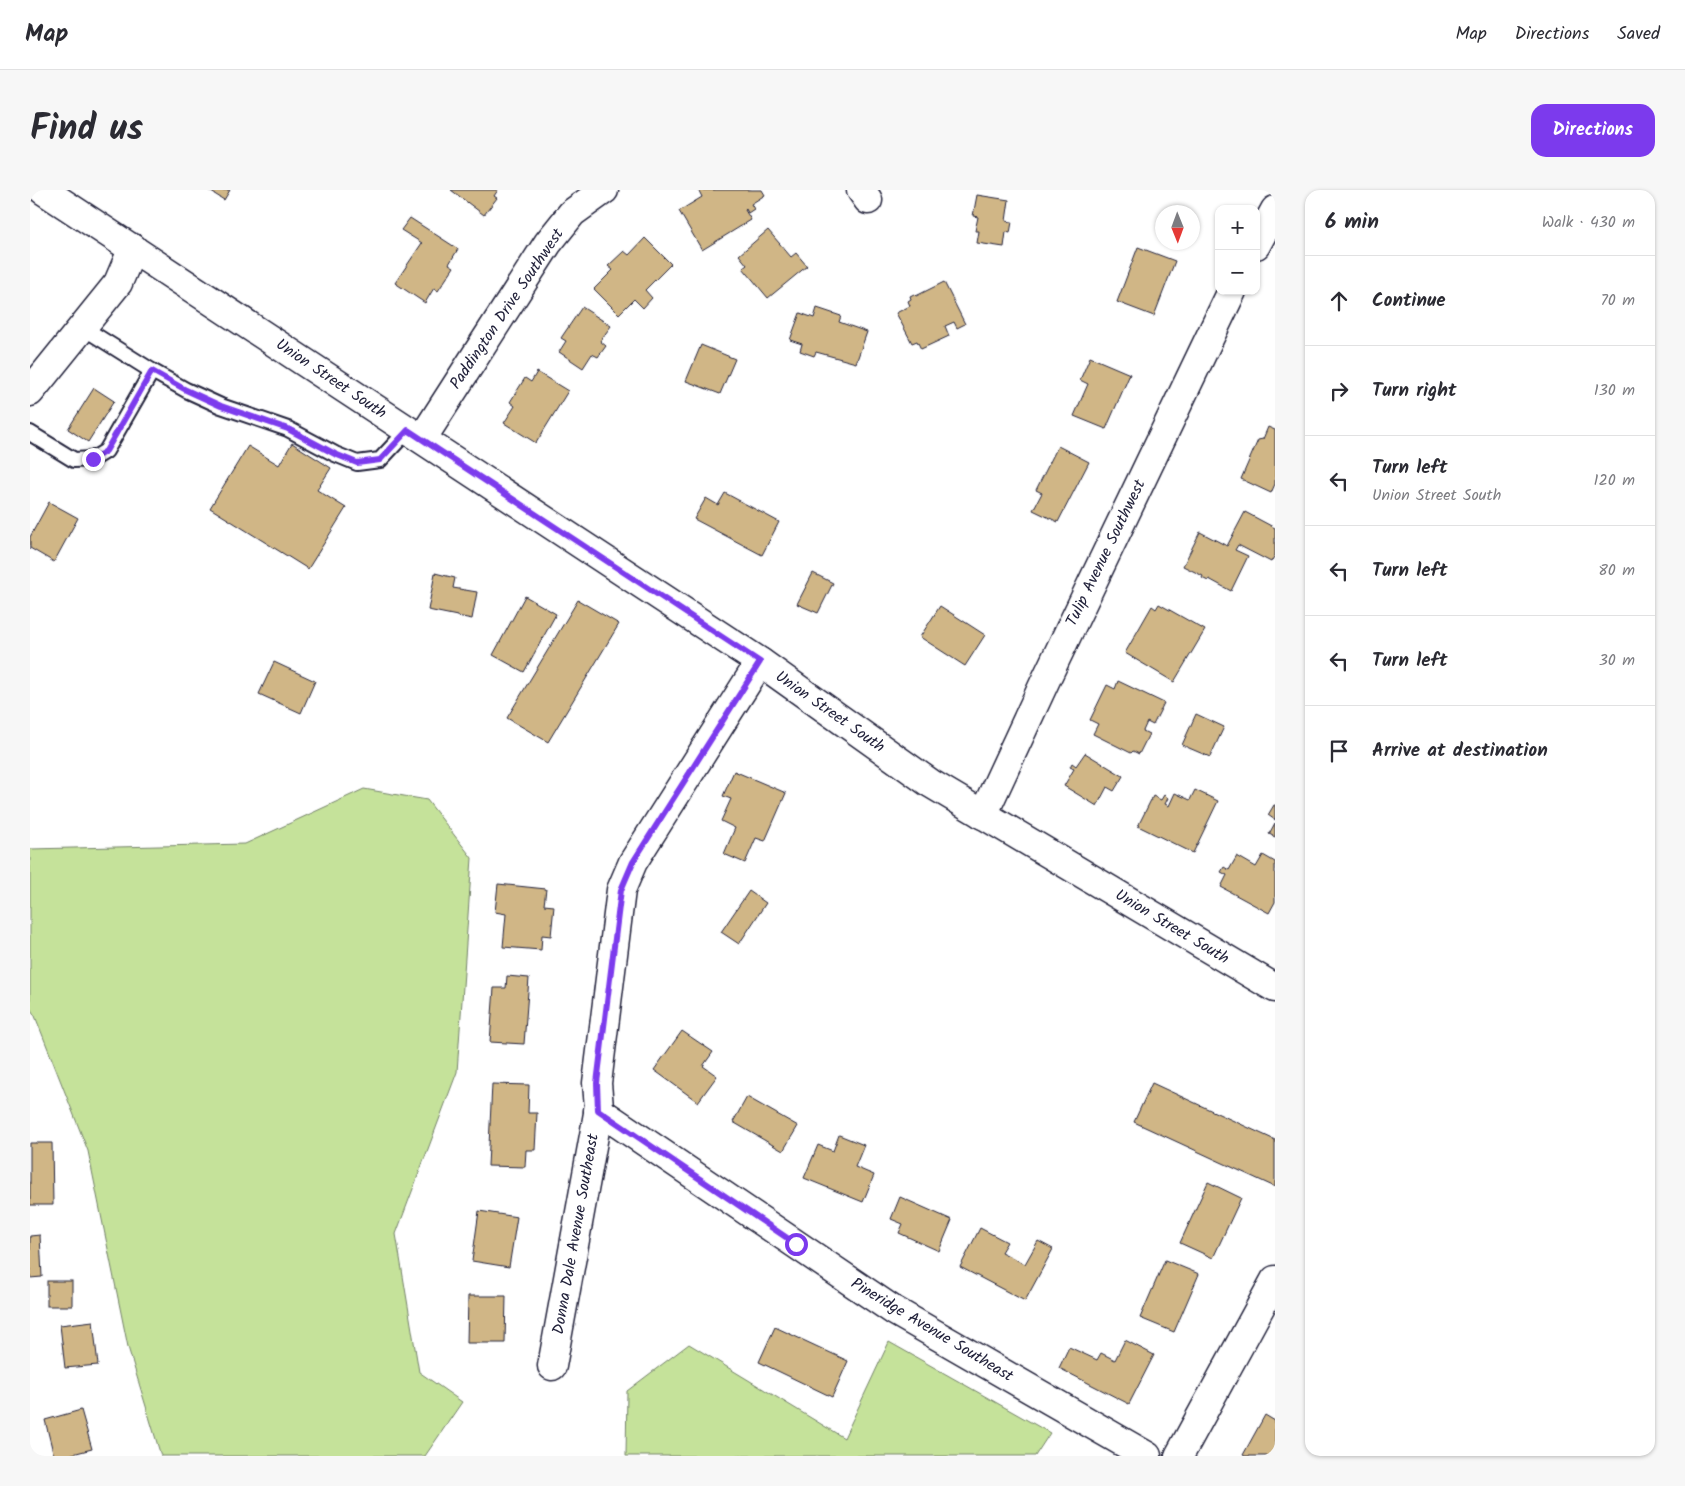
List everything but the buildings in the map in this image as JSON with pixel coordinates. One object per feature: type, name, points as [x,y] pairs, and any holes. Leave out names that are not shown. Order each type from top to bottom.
[{"type":"street","name":"Union Street South","points":[[43,190],[760,662],[930,783],[1275,988]]},
{"type":"street","name":"Paddington Drive Southwest","points":[[415,434],[548,243],[572,213],[604,190]]},
{"type":"street","points":[[1260,238],[1275,210]]},
{"type":"street","points":[[30,392],[118,283],[133,248]]},
{"type":"street","name":"Tulip Avenue Southwest","points":[[983,815],[1230,295]]},
{"type":"street","name":"Donna Dale Avenue Southeast","points":[[552,1366],[598,1110],[597,1083],[621,890],[633,862],[760,662]]},
{"type":"street","name":"Pineridge Avenue Southeast","points":[[598,1110],[893,1310],[1147,1456]]},
{"type":"street","points":[[1179,1456],[1275,1280]]},
{"type":"lane","points":[[82,327],[186,390],[229,409],[288,429],[335,454],[357,463],[380,460],[415,434]]},
{"type":"lane","points":[[30,433],[74,460],[93,459],[106,451],[152,371]]},
{"type":"green space","points":[[364,789],[427,800],[472,858],[457,1072],[396,1234],[419,1372],[462,1402],[425,1456],[161,1456],[128,1347],[88,1151],[35,1016],[30,1008],[30,849],[245,844]]},
{"type":"green space","points":[[889,1342],[1050,1433],[1035,1456],[626,1456],[627,1391],[689,1344],[844,1438]]},
{"type":"route","points":[[93,459],[106,451],[152,371],[186,390],[221,406],[288,429],[335,454],[357,463],[380,460],[408,430],[760,662],[633,862],[621,890],[597,1083],[598,1110],[796,1244]]}]
